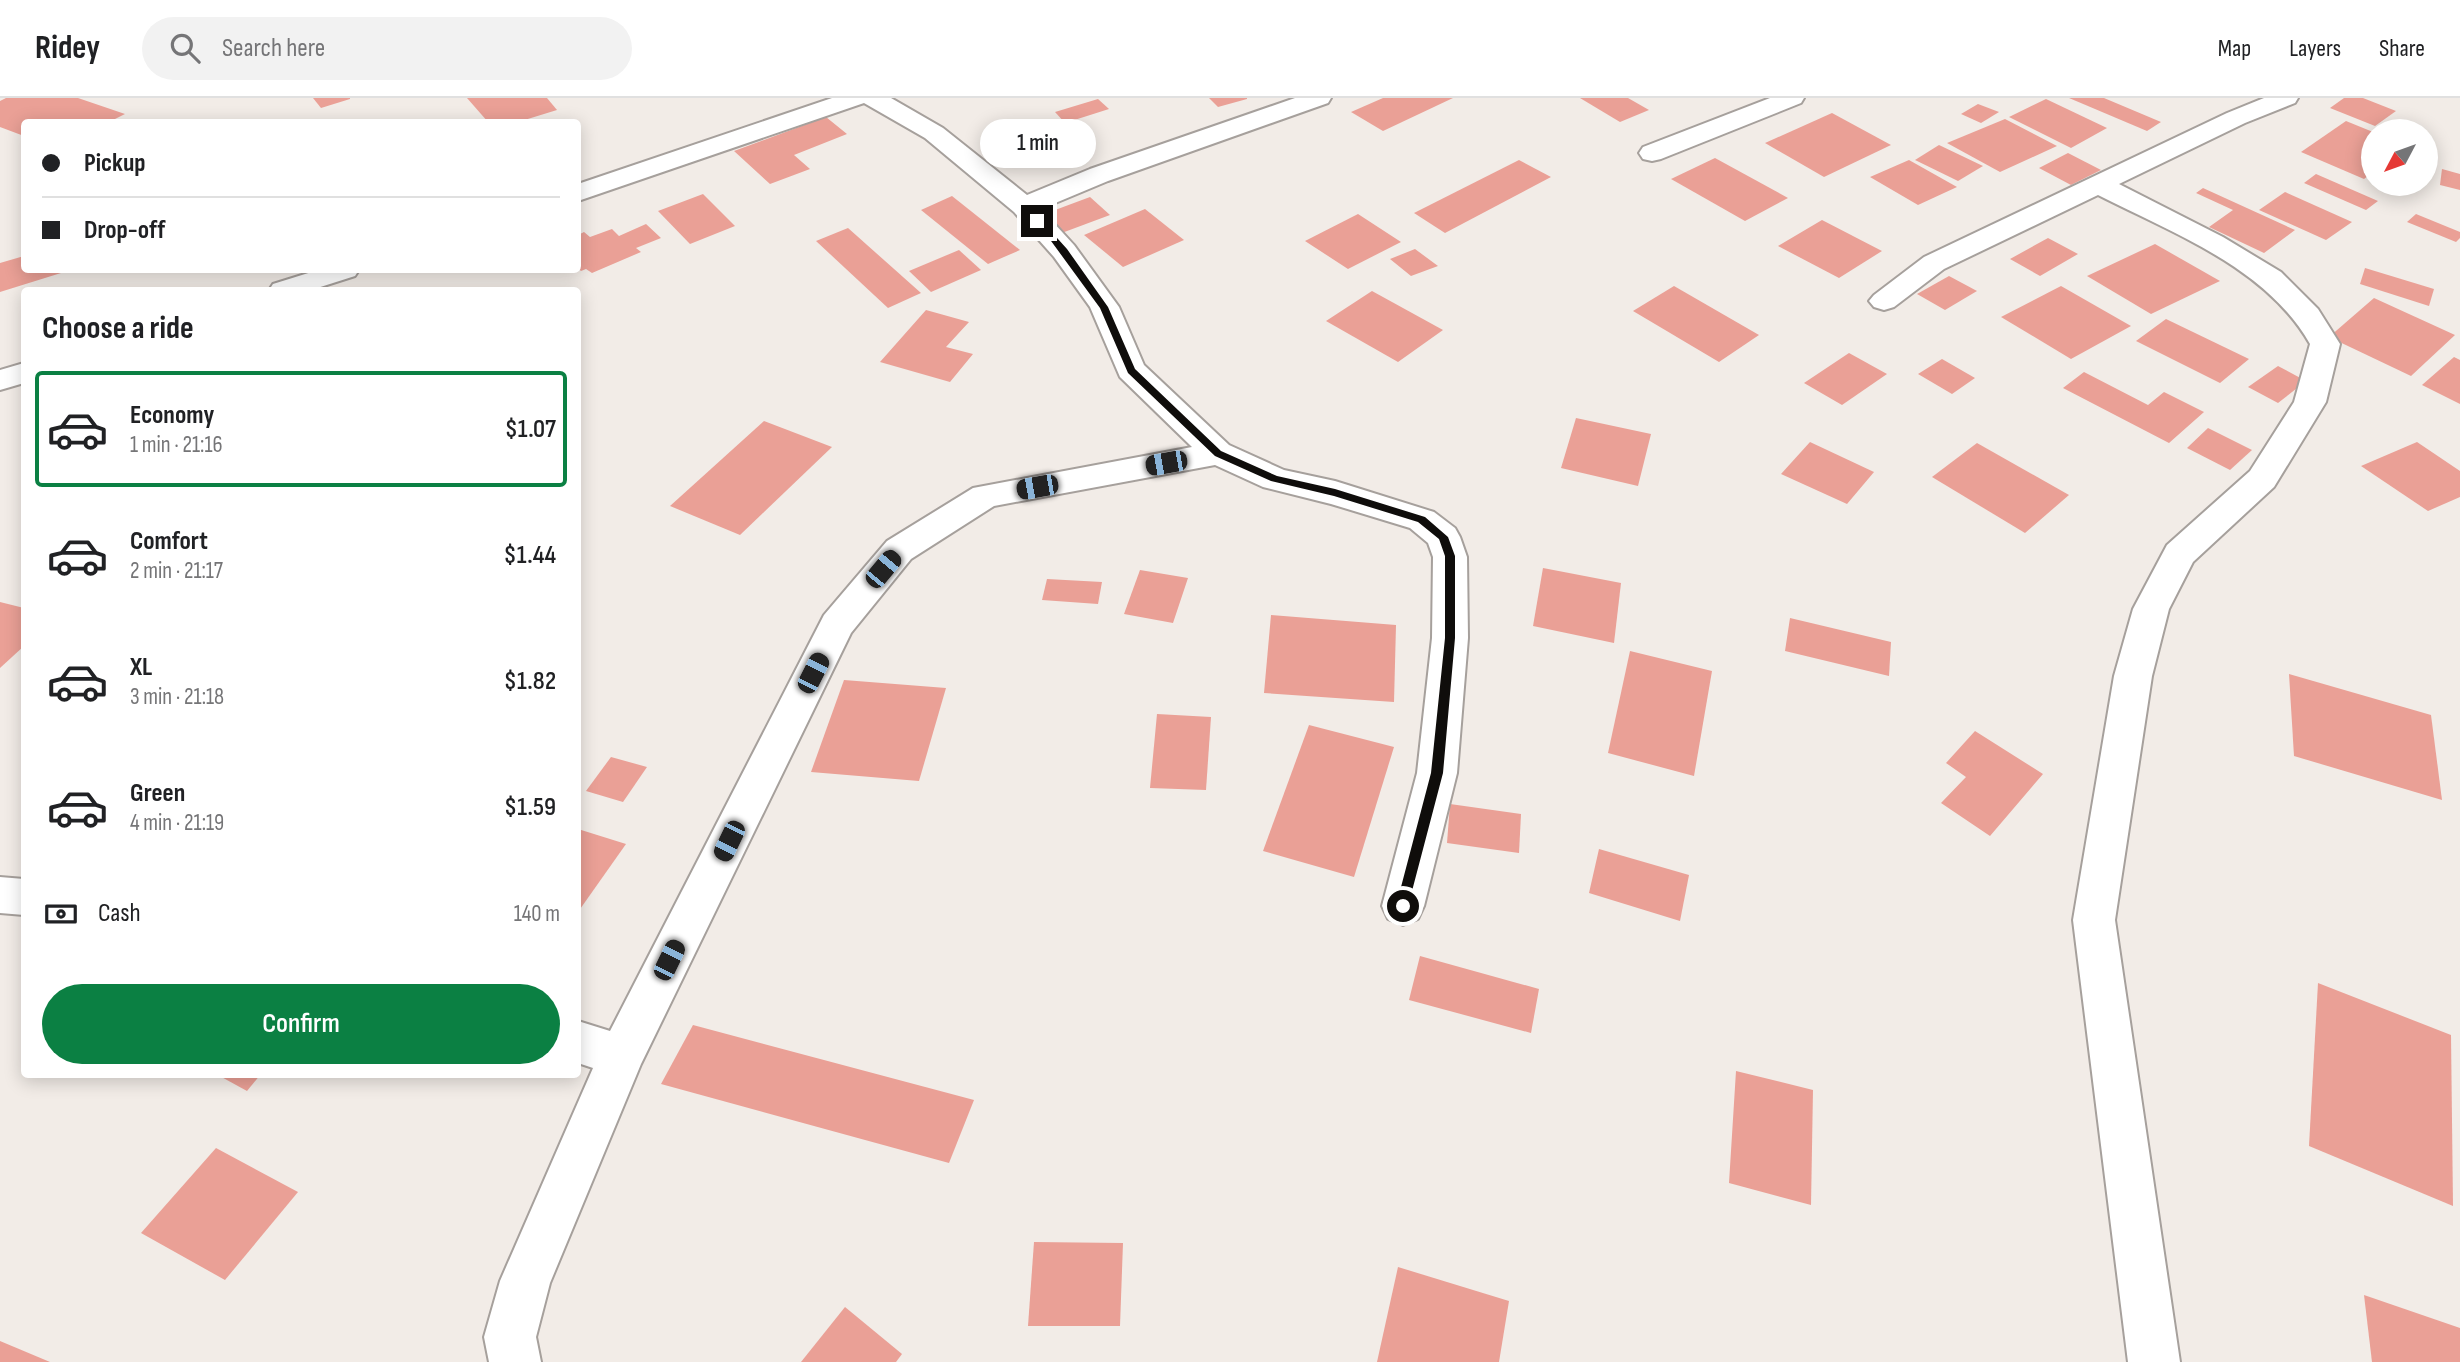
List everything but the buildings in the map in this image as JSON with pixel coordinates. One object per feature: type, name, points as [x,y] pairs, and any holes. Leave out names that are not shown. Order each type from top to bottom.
[{"type":"street","points":[[581,192],[856,98]]},
{"type":"street","points":[[873,98],[934,133],[1024,206],[1064,251],[1104,307],[1131,370],[1218,453],[1275,479],[1335,493],[1422,520],[1443,537],[1450,556],[1450,638],[1437,773],[1403,906]]},
{"type":"street","points":[[1024,206],[1099,175],[1319,98]]},
{"type":"street","points":[[1652,153],[1791,98]]},
{"type":"street","points":[[1884,301],[1934,262],[2236,118],[2286,98]]},
{"type":"street","points":[[2100,185],[2213,243],[2271,278],[2308,316],[2325,344],[2309,402],[2262,480],[2179,554],[2151,609],[2133,676],[2094,920],[2154,1362]]},
{"type":"street","points":[[292,287],[336,273]]},
{"type":"street","points":[[0,380],[21,374]]},
{"type":"street","points":[[515,1362],[510,1337],[525,1281],[577,1165],[621,1056],[837,625],[899,550],[985,496],[1218,453]]},
{"type":"street","points":[[0,895],[21,897]]},
{"type":"street","points":[[581,1043],[621,1056]]},
{"type":"route","points":[[1037,221],[1064,251],[1104,307],[1131,370],[1218,453],[1275,479],[1380,505],[1422,520],[1443,537],[1450,556],[1450,638],[1437,773],[1403,906]]}]
